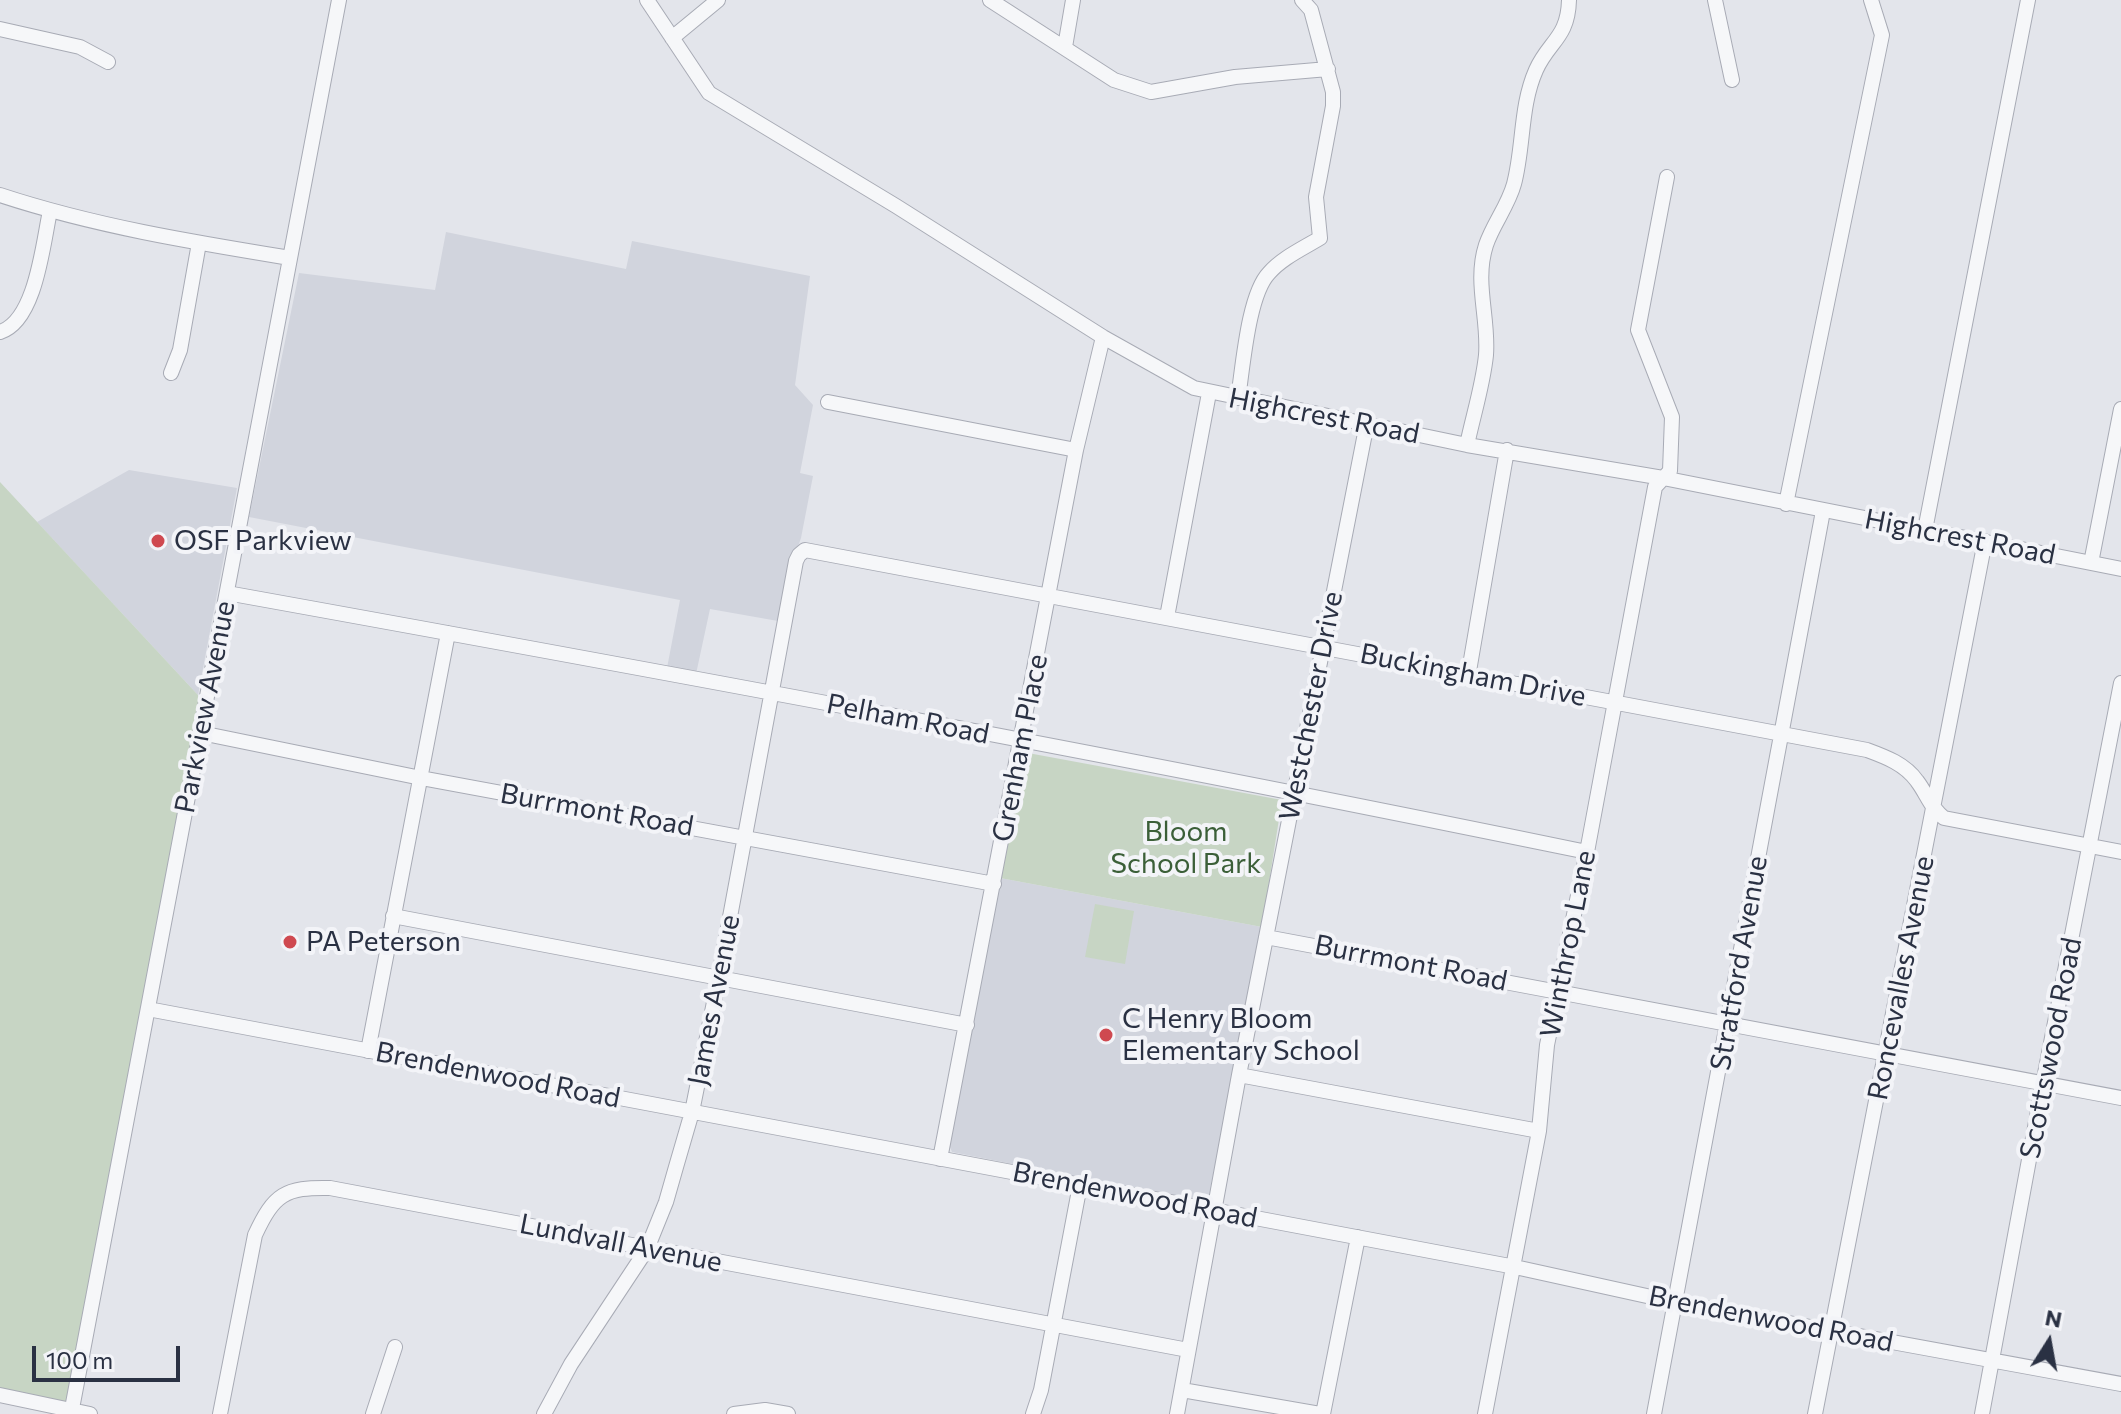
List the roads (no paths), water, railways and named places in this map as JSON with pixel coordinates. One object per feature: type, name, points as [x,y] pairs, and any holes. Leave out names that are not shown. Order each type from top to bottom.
[{"type":"street","name":"Parkview Avenue","points":[[71,1412],[339,0]]},
{"type":"street","name":"Highcrest Road","points":[[647,0],[709,93],[1103,337],[1194,388],[1467,445],[1663,478],[2121,569]]},
{"type":"street","points":[[672,38],[718,0]]},
{"type":"street","points":[[990,0],[1114,80],[1151,92],[1235,77],[1328,69]]},
{"type":"street","points":[[1065,47],[1073,0]]},
{"type":"street","points":[[1238,398],[1254,300],[1267,275],[1290,256],[1320,238],[1316,197],[1333,92],[1311,10],[1302,0]]},
{"type":"street","points":[[1467,445],[1486,356],[1480,281],[1486,246],[1513,188],[1522,150],[1525,103],[1537,68],[1562,35],[1569,0]]},
{"type":"street","points":[[1715,0],[1732,80]]},
{"type":"street","points":[[1786,504],[1882,35],[1871,0]]},
{"type":"street","points":[[1925,530],[2028,0]]},
{"type":"street","points":[[0,29],[80,47],[108,62]]},
{"type":"street","name":"Winthrop Lane","points":[[1485,1414],[1539,1131],[1545,1059],[1655,487],[1670,471],[1672,417],[1638,330],[1667,177]]},
{"type":"street","points":[[0,195],[50,211],[199,243],[290,258]]},
{"type":"street","points":[[0,332],[17,320],[31,296],[50,211]]},
{"type":"street","points":[[171,373],[180,350],[199,243]]},
{"type":"street","name":"Grenham Place","points":[[940,1159],[1076,450],[1103,337]]},
{"type":"street","points":[[1167,617],[1209,393]]},
{"type":"street","points":[[828,402],[1076,450]]},
{"type":"street","points":[[2091,563],[2121,409]]},
{"type":"street","name":"Westchester Drive","points":[[1177,1414],[1239,1075],[1367,423]]},
{"type":"street","points":[[1468,677],[1507,450]]},
{"type":"street","name":"Stratford Avenue","points":[[1654,1414],[1823,511]]},
{"type":"street","name":"Roncevalles Avenue","points":[[1815,1414],[1985,541]]},
{"type":"street","name":"Buckingham Drive","points":[[799,555],[805,550],[1867,750],[1885,756],[1916,778],[1933,809]]},
{"type":"street","name":"James Avenue","points":[[544,1414],[571,1364],[647,1249],[666,1202],[692,1112],[799,555]]},
{"type":"street","name":"Pelham Road","points":[[227,593],[1294,792],[1587,852]]},
{"type":"street","points":[[368,1051],[448,633]]},
{"type":"street","name":"Scottswood Road","points":[[1982,1414],[2121,683]]},
{"type":"street","name":"Burrmont Road","points":[[201,733],[421,778],[994,884]]},
{"type":"street","points":[[1933,809],[1944,818],[2121,852]]},
{"type":"street","points":[[393,916],[967,1025]]},
{"type":"street","name":"Burrmont Road","points":[[1266,937],[2121,1098]]},
{"type":"street","name":"Brendenwood Road","points":[[148,1009],[1515,1267],[1674,1302],[2121,1384]]},
{"type":"street","points":[[1239,1075],[1539,1131]]},
{"type":"street","points":[[1033,1414],[1055,1323],[1080,1185]]},
{"type":"street","name":"Lundvall Avenue","points":[[220,1414],[255,1235],[267,1210],[283,1193],[302,1187],[330,1188],[1188,1350]]},
{"type":"street","points":[[1182,1390],[1322,1414],[1358,1237]]},
{"type":"street","points":[[373,1414],[395,1347]]},
{"type":"street","points":[[0,1395],[90,1414]]},
{"type":"street","points":[[734,1414],[765,1410],[788,1414]]},
{"type":"place","name":"OSF Parkview","points":[[158,541]]},
{"type":"place","name":"PA Peterson","points":[[290,942]]},
{"type":"place","name":"C Henry Bloom Elementary School","points":[[1106,1035]]},
{"type":"park label","name":"Bloom School Park","points":[[1186,848]]}]
